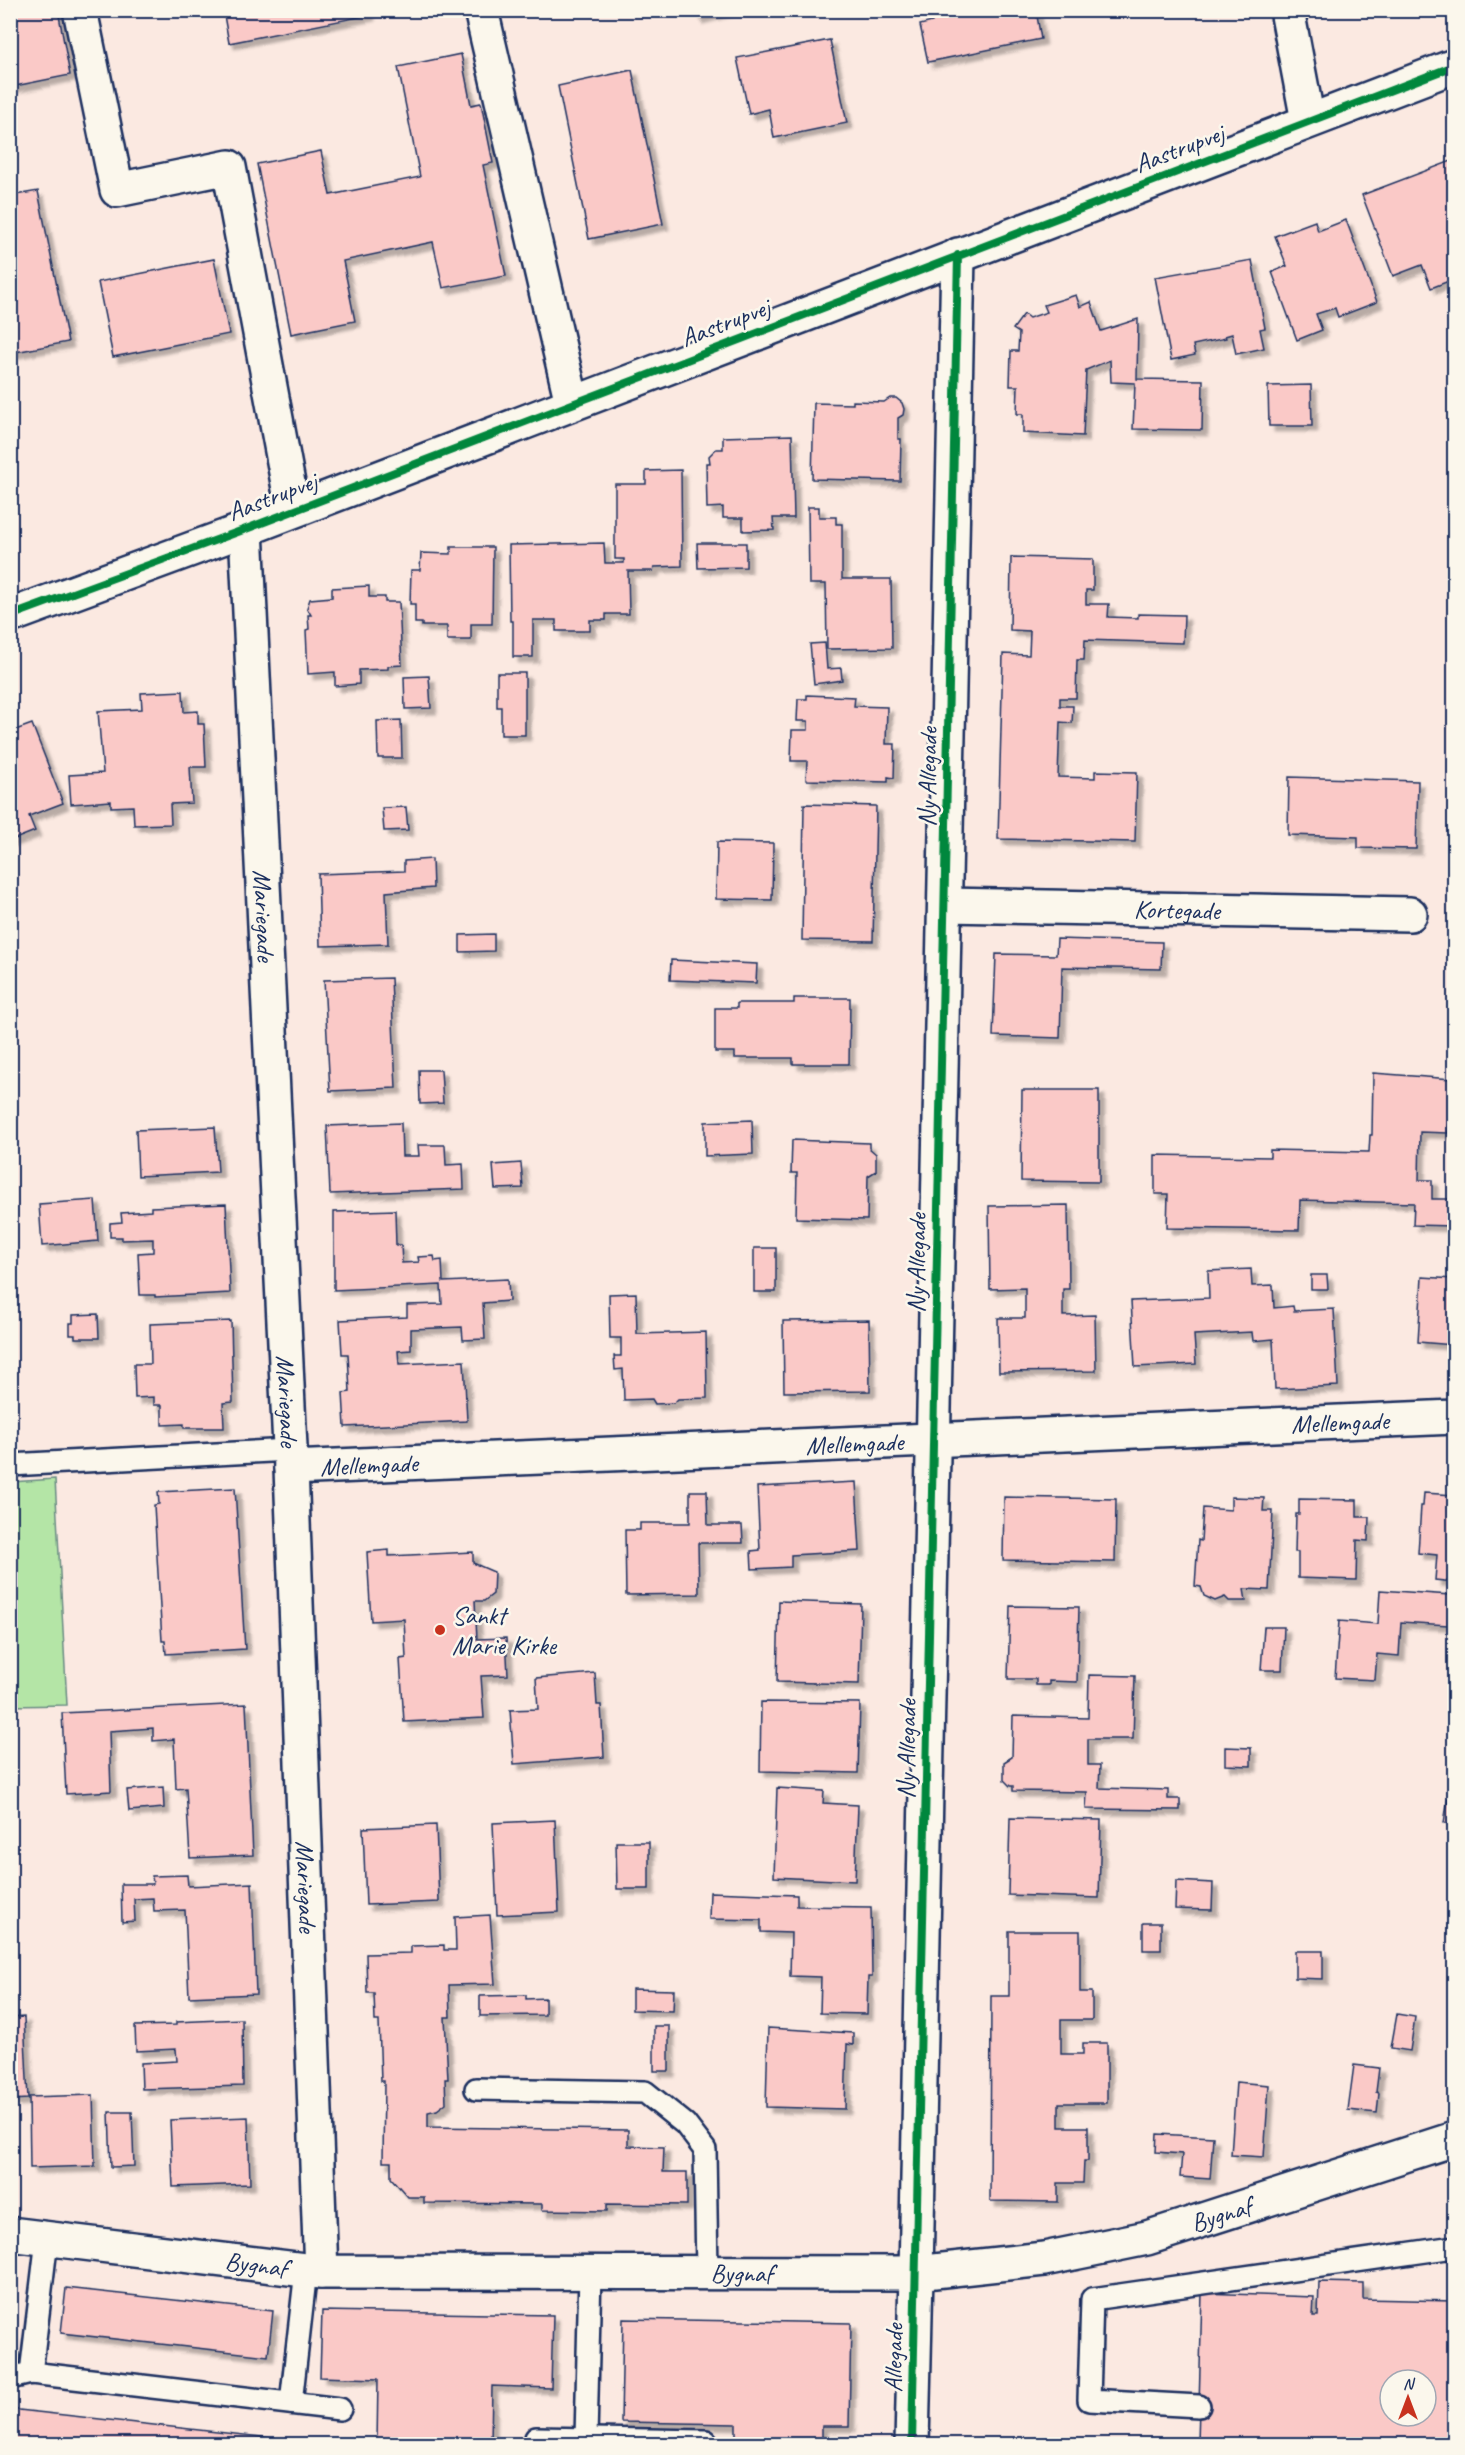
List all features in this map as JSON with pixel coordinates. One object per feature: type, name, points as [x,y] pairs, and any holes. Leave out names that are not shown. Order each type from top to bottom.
[{"type":"street","points":[[481,10],[572,404]]},
{"type":"street","points":[[1287,10],[1308,121]]},
{"type":"street","name":"Aastrupvej","points":[[81,15],[117,190],[229,166],[293,510]]},
{"type":"street","name":"Aastrupvej","points":[[10,616],[246,529],[1455,66]]},
{"type":"street","name":"Ny Allegade","points":[[916,2273],[958,255]]},
{"type":"street","name":"Mariegade","points":[[246,529],[290,1459],[314,2271]]},
{"type":"street","name":"Kortegade","points":[[945,905],[1410,914]]},
{"type":"street","name":"Mellemgade","points":[[290,1459],[934,1440],[1455,1417]]},
{"type":"street","name":"Bygnaf","points":[[10,2234],[314,2271],[916,2273],[1044,2259],[1146,2238],[1455,2139]]},
{"type":"street","name":"Allegade","points":[[912,2445],[916,2273]]},
{"type":"lane","name":"Mellemgade","points":[[10,1465],[290,1459]]},
{"type":"lane","points":[[476,2089],[645,2092],[685,2124],[705,2150],[707,2272]]},
{"type":"lane","points":[[31,2373],[46,2238]]},
{"type":"lane","points":[[1199,2406],[1089,2400],[1092,2299],[1455,2247]]},
{"type":"lane","points":[[291,2403],[314,2271]]},
{"type":"lane","points":[[586,2438],[590,2272]]},
{"type":"lane","points":[[10,2378],[31,2373],[340,2409]]},
{"type":"lane","points":[[536,2438],[706,2441]]},
{"type":"green space","points":[[55,1479],[67,1705],[11,1706],[11,1482]]},
{"type":"building","points":[[58,10],[70,75],[10,87],[10,11]]},
{"type":"building","points":[[223,10],[369,10],[369,15],[229,43]]},
{"type":"building","points":[[695,10],[728,10],[697,18]]},
{"type":"building","points":[[930,10],[1036,10],[1041,39],[928,62],[920,25],[932,22]]},
{"type":"building","points":[[830,40],[847,123],[774,138],[769,109],[749,114],[737,58]]},
{"type":"building","points":[[461,54],[471,105],[481,103],[493,163],[483,165],[506,276],[443,288],[433,242],[343,261],[355,321],[291,334],[257,164],[321,151],[330,195],[420,177],[398,67]]},
{"type":"building","points":[[632,70],[663,224],[589,239],[558,86]]},
{"type":"building","points":[[1454,160],[1454,279],[1431,288],[1422,265],[1393,276],[1362,195]]},
{"type":"building","points":[[38,191],[68,342],[10,353],[10,196]]},
{"type":"building","points":[[1346,220],[1377,302],[1338,317],[1335,308],[1316,314],[1322,330],[1297,340],[1272,272],[1287,266],[1275,236],[1315,221],[1318,231]]},
{"type":"building","points":[[214,259],[229,334],[113,357],[98,282]]},
{"type":"building","points":[[1252,260],[1265,328],[1260,329],[1264,348],[1236,354],[1232,334],[1225,336],[1226,338],[1193,345],[1195,355],[1171,360],[1155,277]]},
{"type":"building","points":[[1076,295],[1080,307],[1091,302],[1101,331],[1138,319],[1137,379],[1203,380],[1202,430],[1133,429],[1135,383],[1111,382],[1110,360],[1086,370],[1083,436],[1023,433],[1023,414],[1017,414],[1018,386],[1010,386],[1011,351],[1018,351],[1019,333],[1013,329],[1024,314],[1029,318],[1047,312],[1044,305]]},
{"type":"building","points":[[1311,385],[1312,426],[1269,426],[1268,386]]},
{"type":"building","points":[[890,398],[896,398],[902,403],[904,409],[903,415],[898,418],[898,439],[901,439],[900,481],[812,479],[814,403],[884,402]]},
{"type":"building","points":[[792,435],[794,518],[773,518],[774,530],[743,531],[743,518],[723,518],[723,507],[707,508],[706,463],[710,463],[709,456],[716,449],[723,449],[723,437]]},
{"type":"building","points":[[681,470],[682,566],[654,567],[653,571],[628,571],[629,614],[606,614],[606,620],[590,620],[590,631],[556,631],[556,620],[533,620],[533,657],[513,657],[509,545],[604,543],[605,563],[624,563],[624,559],[615,559],[615,484],[646,484],[646,471]]},
{"type":"building","points":[[808,507],[819,507],[819,517],[836,517],[836,524],[842,524],[842,579],[891,579],[892,648],[827,649],[826,584],[809,584]]},
{"type":"building","points":[[697,543],[746,543],[746,567],[698,568]]},
{"type":"building","points":[[451,547],[493,547],[492,624],[471,624],[471,640],[447,640],[447,626],[422,626],[422,623],[415,623],[415,604],[410,604],[411,570],[420,570],[421,553],[451,554]]},
{"type":"building","points":[[1011,557],[1093,559],[1093,590],[1086,590],[1086,604],[1109,604],[1108,617],[1138,618],[1138,614],[1184,615],[1183,643],[1085,640],[1084,660],[1077,660],[1076,698],[1060,698],[1060,706],[1073,706],[1072,723],[1060,722],[1058,777],[1095,778],[1095,771],[1137,772],[1135,842],[998,839],[1003,654],[1029,655],[1030,631],[1010,630]]},
{"type":"building","points":[[369,586],[369,597],[385,597],[385,602],[399,602],[402,665],[388,666],[388,669],[359,670],[359,684],[335,686],[335,672],[308,674],[306,630],[309,629],[308,615],[311,615],[307,608],[310,599],[332,597],[332,588]]},
{"type":"building","points":[[825,643],[827,669],[841,668],[842,680],[814,684],[810,644]]},
{"type":"building","points":[[497,673],[525,673],[525,735],[501,735],[501,707],[497,707]]},
{"type":"building","points":[[429,676],[431,708],[405,709],[404,677]]},
{"type":"building","points":[[183,691],[184,712],[198,711],[198,724],[204,724],[206,767],[190,767],[192,803],[170,804],[171,824],[134,825],[133,806],[111,807],[111,801],[71,804],[69,775],[103,773],[98,711],[142,709],[141,693]]},
{"type":"building","points":[[807,695],[855,697],[854,706],[887,707],[886,744],[895,744],[894,778],[888,777],[888,782],[806,780],[807,761],[791,761],[792,730],[808,730],[808,721],[797,721],[798,699],[807,699]]},
{"type":"building","points":[[401,720],[402,758],[378,758],[377,721]]},
{"type":"building","points":[[32,724],[63,803],[29,816],[35,831],[10,841],[10,732]]},
{"type":"building","points":[[1289,777],[1418,781],[1416,849],[1358,848],[1358,837],[1288,835]]},
{"type":"building","points":[[804,804],[876,806],[873,941],[802,940]]},
{"type":"building","points":[[406,807],[408,830],[384,831],[382,808]]},
{"type":"building","points":[[717,842],[773,843],[772,900],[716,899]]},
{"type":"building","points":[[432,859],[433,888],[386,892],[388,944],[320,946],[318,874],[404,871],[404,861]]},
{"type":"building","points":[[494,934],[494,951],[460,952],[460,935]]},
{"type":"building","points":[[1057,939],[1162,942],[1161,969],[1062,967],[1060,1038],[993,1036],[996,954],[1056,955]]},
{"type":"building","points":[[671,960],[757,964],[756,983],[670,980]]},
{"type":"building","points":[[391,978],[396,1088],[330,1091],[324,980]]},
{"type":"building","points":[[794,998],[850,998],[849,1064],[793,1064],[793,1058],[735,1058],[735,1052],[715,1052],[715,1008],[737,1008],[737,1003],[794,1003]]},
{"type":"building","points":[[419,1070],[441,1070],[443,1103],[420,1104]]},
{"type":"building","points":[[1373,1073],[1452,1079],[1448,1133],[1420,1132],[1419,1180],[1432,1180],[1432,1199],[1454,1199],[1454,1226],[1413,1225],[1414,1203],[1300,1200],[1299,1230],[1167,1228],[1168,1194],[1155,1194],[1155,1155],[1270,1157],[1270,1150],[1369,1152],[1370,1135],[1372,1135]]},
{"type":"building","points":[[1022,1090],[1099,1090],[1099,1182],[1021,1181]]},
{"type":"building","points":[[752,1120],[753,1154],[705,1156],[705,1122]]},
{"type":"building","points":[[401,1123],[402,1156],[419,1156],[418,1145],[445,1145],[446,1165],[463,1164],[464,1189],[330,1194],[327,1126]]},
{"type":"building","points":[[215,1127],[218,1172],[138,1176],[136,1130]]},
{"type":"building","points":[[792,1140],[869,1143],[869,1148],[876,1154],[876,1171],[868,1176],[867,1220],[796,1218],[797,1173],[791,1173]]},
{"type":"building","points":[[521,1163],[523,1188],[495,1189],[493,1165]]},
{"type":"building","points":[[95,1200],[98,1241],[42,1246],[39,1204]]},
{"type":"building","points":[[226,1204],[230,1293],[155,1297],[155,1295],[140,1295],[138,1253],[153,1252],[153,1239],[122,1240],[122,1237],[110,1237],[110,1223],[122,1222],[121,1213],[151,1211],[151,1207]]},
{"type":"building","points":[[1068,1205],[1069,1289],[1063,1289],[1063,1316],[1095,1315],[1096,1371],[999,1372],[998,1318],[1025,1318],[1025,1288],[990,1289],[989,1206]]},
{"type":"building","points":[[395,1210],[396,1245],[401,1245],[402,1263],[419,1262],[418,1257],[434,1256],[435,1261],[442,1260],[443,1282],[508,1279],[509,1301],[483,1303],[485,1339],[463,1340],[462,1327],[411,1329],[411,1350],[398,1351],[399,1364],[464,1361],[467,1421],[345,1427],[343,1393],[350,1392],[348,1354],[342,1354],[340,1320],[407,1317],[407,1305],[442,1304],[441,1285],[334,1290],[334,1212]]},
{"type":"building","points":[[754,1248],[776,1248],[776,1292],[754,1292]]},
{"type":"building","points":[[1251,1269],[1252,1286],[1273,1285],[1274,1308],[1293,1306],[1294,1311],[1334,1309],[1338,1386],[1275,1389],[1273,1339],[1253,1341],[1252,1332],[1194,1335],[1196,1364],[1135,1367],[1131,1301],[1209,1298],[1208,1271]]},
{"type":"building","points":[[1311,1275],[1327,1275],[1328,1289],[1311,1289]]},
{"type":"building","points":[[1422,1277],[1454,1279],[1454,1345],[1418,1342]]},
{"type":"building","points":[[636,1293],[637,1334],[706,1332],[707,1398],[678,1399],[674,1403],[655,1404],[652,1399],[624,1400],[623,1369],[615,1370],[614,1356],[621,1356],[621,1338],[610,1338],[609,1294]]},
{"type":"building","points":[[98,1314],[99,1338],[75,1338],[75,1335],[70,1335],[73,1315]]},
{"type":"building","points":[[869,1320],[870,1391],[784,1392],[783,1321]]},
{"type":"building","points":[[231,1321],[233,1402],[223,1403],[224,1428],[184,1428],[184,1424],[162,1425],[162,1405],[154,1405],[154,1397],[135,1398],[134,1364],[151,1364],[150,1324]]},
{"type":"building","points":[[856,1482],[860,1551],[791,1555],[791,1567],[752,1569],[751,1551],[760,1550],[757,1487]]},
{"type":"building","points":[[235,1488],[245,1649],[166,1654],[165,1641],[162,1641],[154,1505],[159,1504],[158,1492]]},
{"type":"building","points":[[690,1491],[707,1491],[708,1525],[742,1525],[743,1543],[698,1543],[699,1594],[626,1595],[625,1530],[640,1530],[640,1523],[690,1523]]},
{"type":"building","points":[[1424,1493],[1454,1495],[1454,1582],[1435,1580],[1437,1555],[1418,1553]]},
{"type":"building","points":[[1004,1497],[1116,1499],[1115,1562],[1003,1560]]},
{"type":"building","points":[[1231,1497],[1264,1498],[1263,1511],[1273,1511],[1269,1590],[1244,1589],[1246,1601],[1229,1601],[1225,1597],[1215,1601],[1204,1596],[1201,1587],[1195,1586],[1198,1540],[1201,1541],[1203,1508],[1231,1510]]},
{"type":"building","points":[[1299,1499],[1357,1500],[1357,1517],[1369,1517],[1368,1541],[1357,1540],[1356,1580],[1298,1578],[1298,1552],[1295,1552],[1296,1514],[1299,1514]]},
{"type":"building","name":"Sankt Marie Kirke","points":[[389,1550],[389,1556],[473,1552],[473,1563],[494,1572],[493,1594],[484,1601],[475,1601],[477,1639],[506,1638],[508,1675],[481,1676],[484,1718],[404,1722],[400,1659],[406,1658],[404,1619],[371,1621],[367,1552]]},
{"type":"building","points":[[1380,1590],[1450,1595],[1448,1625],[1401,1622],[1399,1656],[1377,1654],[1375,1680],[1335,1678],[1339,1621],[1378,1624]]},
{"type":"building","points":[[779,1601],[861,1604],[859,1684],[777,1682]]},
{"type":"building","points":[[1010,1606],[1079,1607],[1077,1682],[1049,1681],[1049,1685],[1036,1685],[1036,1679],[1008,1679]]},
{"type":"building","points":[[1264,1627],[1284,1627],[1282,1670],[1261,1670]]},
{"type":"building","points":[[595,1673],[597,1705],[601,1705],[604,1757],[514,1764],[510,1710],[538,1709],[536,1678]]},
{"type":"building","points":[[1089,1675],[1135,1676],[1133,1739],[1088,1739],[1088,1765],[1100,1765],[1099,1788],[1168,1790],[1168,1799],[1180,1799],[1180,1810],[1086,1809],[1087,1792],[1013,1791],[1013,1786],[1004,1780],[1004,1762],[1012,1757],[1013,1716],[1088,1718]]},
{"type":"building","points":[[761,1702],[860,1703],[858,1773],[760,1771]]},
{"type":"building","points":[[246,1704],[253,1855],[190,1858],[186,1788],[176,1789],[174,1739],[153,1741],[153,1728],[109,1731],[111,1791],[66,1794],[62,1713]]},
{"type":"building","points":[[1225,1747],[1251,1748],[1251,1766],[1225,1765]]},
{"type":"building","points":[[1454,1784],[1454,1825],[1444,1823],[1448,1798],[1452,1799]]},
{"type":"building","points":[[163,1787],[164,1808],[129,1811],[127,1790]]},
{"type":"building","points":[[777,1788],[824,1791],[823,1803],[858,1805],[855,1881],[774,1877]]},
{"type":"building","points":[[1010,1818],[1101,1820],[1099,1898],[1008,1895]]},
{"type":"building","points":[[555,1820],[559,1912],[497,1915],[493,1823]]},
{"type":"building","points":[[436,1825],[439,1902],[366,1905],[363,1828]]},
{"type":"building","points":[[616,1842],[649,1842],[649,1889],[617,1889]]},
{"type":"building","points":[[187,1875],[188,1886],[252,1883],[256,1994],[189,1997],[185,1910],[154,1911],[153,1898],[134,1899],[135,1921],[122,1922],[121,1884],[153,1884],[152,1876]]},
{"type":"building","points":[[1176,1881],[1213,1883],[1212,1910],[1175,1909]]},
{"type":"building","points":[[710,1892],[797,1895],[797,1906],[871,1907],[872,1977],[868,1977],[867,2014],[820,2013],[821,1977],[790,1976],[791,1933],[761,1932],[761,1920],[709,1919]]},
{"type":"building","points":[[490,1915],[495,1984],[449,1985],[450,2017],[445,2017],[448,2079],[445,2079],[446,2103],[437,2110],[428,2112],[428,2127],[628,2130],[628,2146],[664,2147],[663,2172],[687,2172],[687,2205],[607,2204],[607,2211],[542,2210],[542,2204],[424,2203],[424,2197],[408,2197],[391,2178],[391,2162],[383,2162],[384,2081],[381,2081],[379,2021],[375,2021],[374,1993],[367,1993],[366,1954],[411,1953],[411,1946],[444,1945],[444,1950],[456,1950],[455,1917]]},
{"type":"building","points":[[1143,1923],[1161,1923],[1161,1950],[1143,1950]]},
{"type":"building","points":[[1009,1931],[1080,1931],[1080,1992],[1092,1992],[1092,2020],[1061,2020],[1061,2054],[1083,2054],[1083,2043],[1107,2043],[1107,2103],[1059,2103],[1059,2127],[1088,2127],[1088,2161],[1084,2161],[1083,2183],[1058,2183],[1058,2202],[990,2201],[991,1996],[1009,1996]]},
{"type":"building","points":[[1295,1951],[1323,1951],[1323,1979],[1295,1978]]},
{"type":"building","points":[[632,1989],[674,1990],[673,2011],[632,2010]]},
{"type":"building","points":[[526,1995],[526,1999],[545,1998],[545,2015],[480,2016],[480,1996]]},
{"type":"building","points":[[1397,2014],[1415,2017],[1410,2051],[1391,2048]]},
{"type":"building","points":[[24,2017],[28,2099],[10,2100],[10,2018]]},
{"type":"building","points":[[242,2019],[243,2086],[142,2089],[141,2063],[177,2061],[176,2049],[136,2051],[135,2026]]},
{"type":"building","points":[[654,2026],[669,2026],[669,2071],[654,2071]]},
{"type":"building","points":[[768,2028],[853,2033],[853,2045],[847,2044],[845,2109],[766,2107]]},
{"type":"building","points":[[1354,2065],[1379,2068],[1376,2092],[1379,2093],[1377,2113],[1348,2110]]},
{"type":"building","points":[[1236,2082],[1269,2085],[1264,2157],[1231,2155]]},
{"type":"building","points":[[93,2095],[95,2166],[30,2168],[29,2097]]},
{"type":"building","points":[[109,2112],[132,2112],[134,2166],[111,2167]]},
{"type":"building","points":[[248,2117],[250,2184],[173,2187],[170,2120]]},
{"type":"building","points":[[1157,2134],[1213,2137],[1210,2179],[1180,2177],[1182,2154],[1156,2152]]},
{"type":"building","points":[[1319,2282],[1363,2283],[1363,2299],[1454,2301],[1454,2444],[1198,2444],[1202,2293],[1314,2297],[1313,2316],[1318,2316]]},
{"type":"building","points":[[66,2288],[273,2311],[268,2356],[61,2333]]},
{"type":"building","points":[[322,2311],[553,2315],[551,2388],[492,2386],[491,2444],[377,2444],[378,2379],[320,2377]]},
{"type":"building","points":[[623,2319],[851,2323],[849,2426],[822,2426],[822,2444],[736,2444],[736,2424],[621,2422]]},
{"type":"building","points":[[10,2409],[270,2438],[269,2444],[10,2444]]},
{"type":"cycle path","points":[[10,616],[246,529],[1454,66]]},
{"type":"cycle path","points":[[912,2444],[958,255]]},
{"type":"place","name":"Sankt Marie Kirke","points":[[440,1630]]}]
